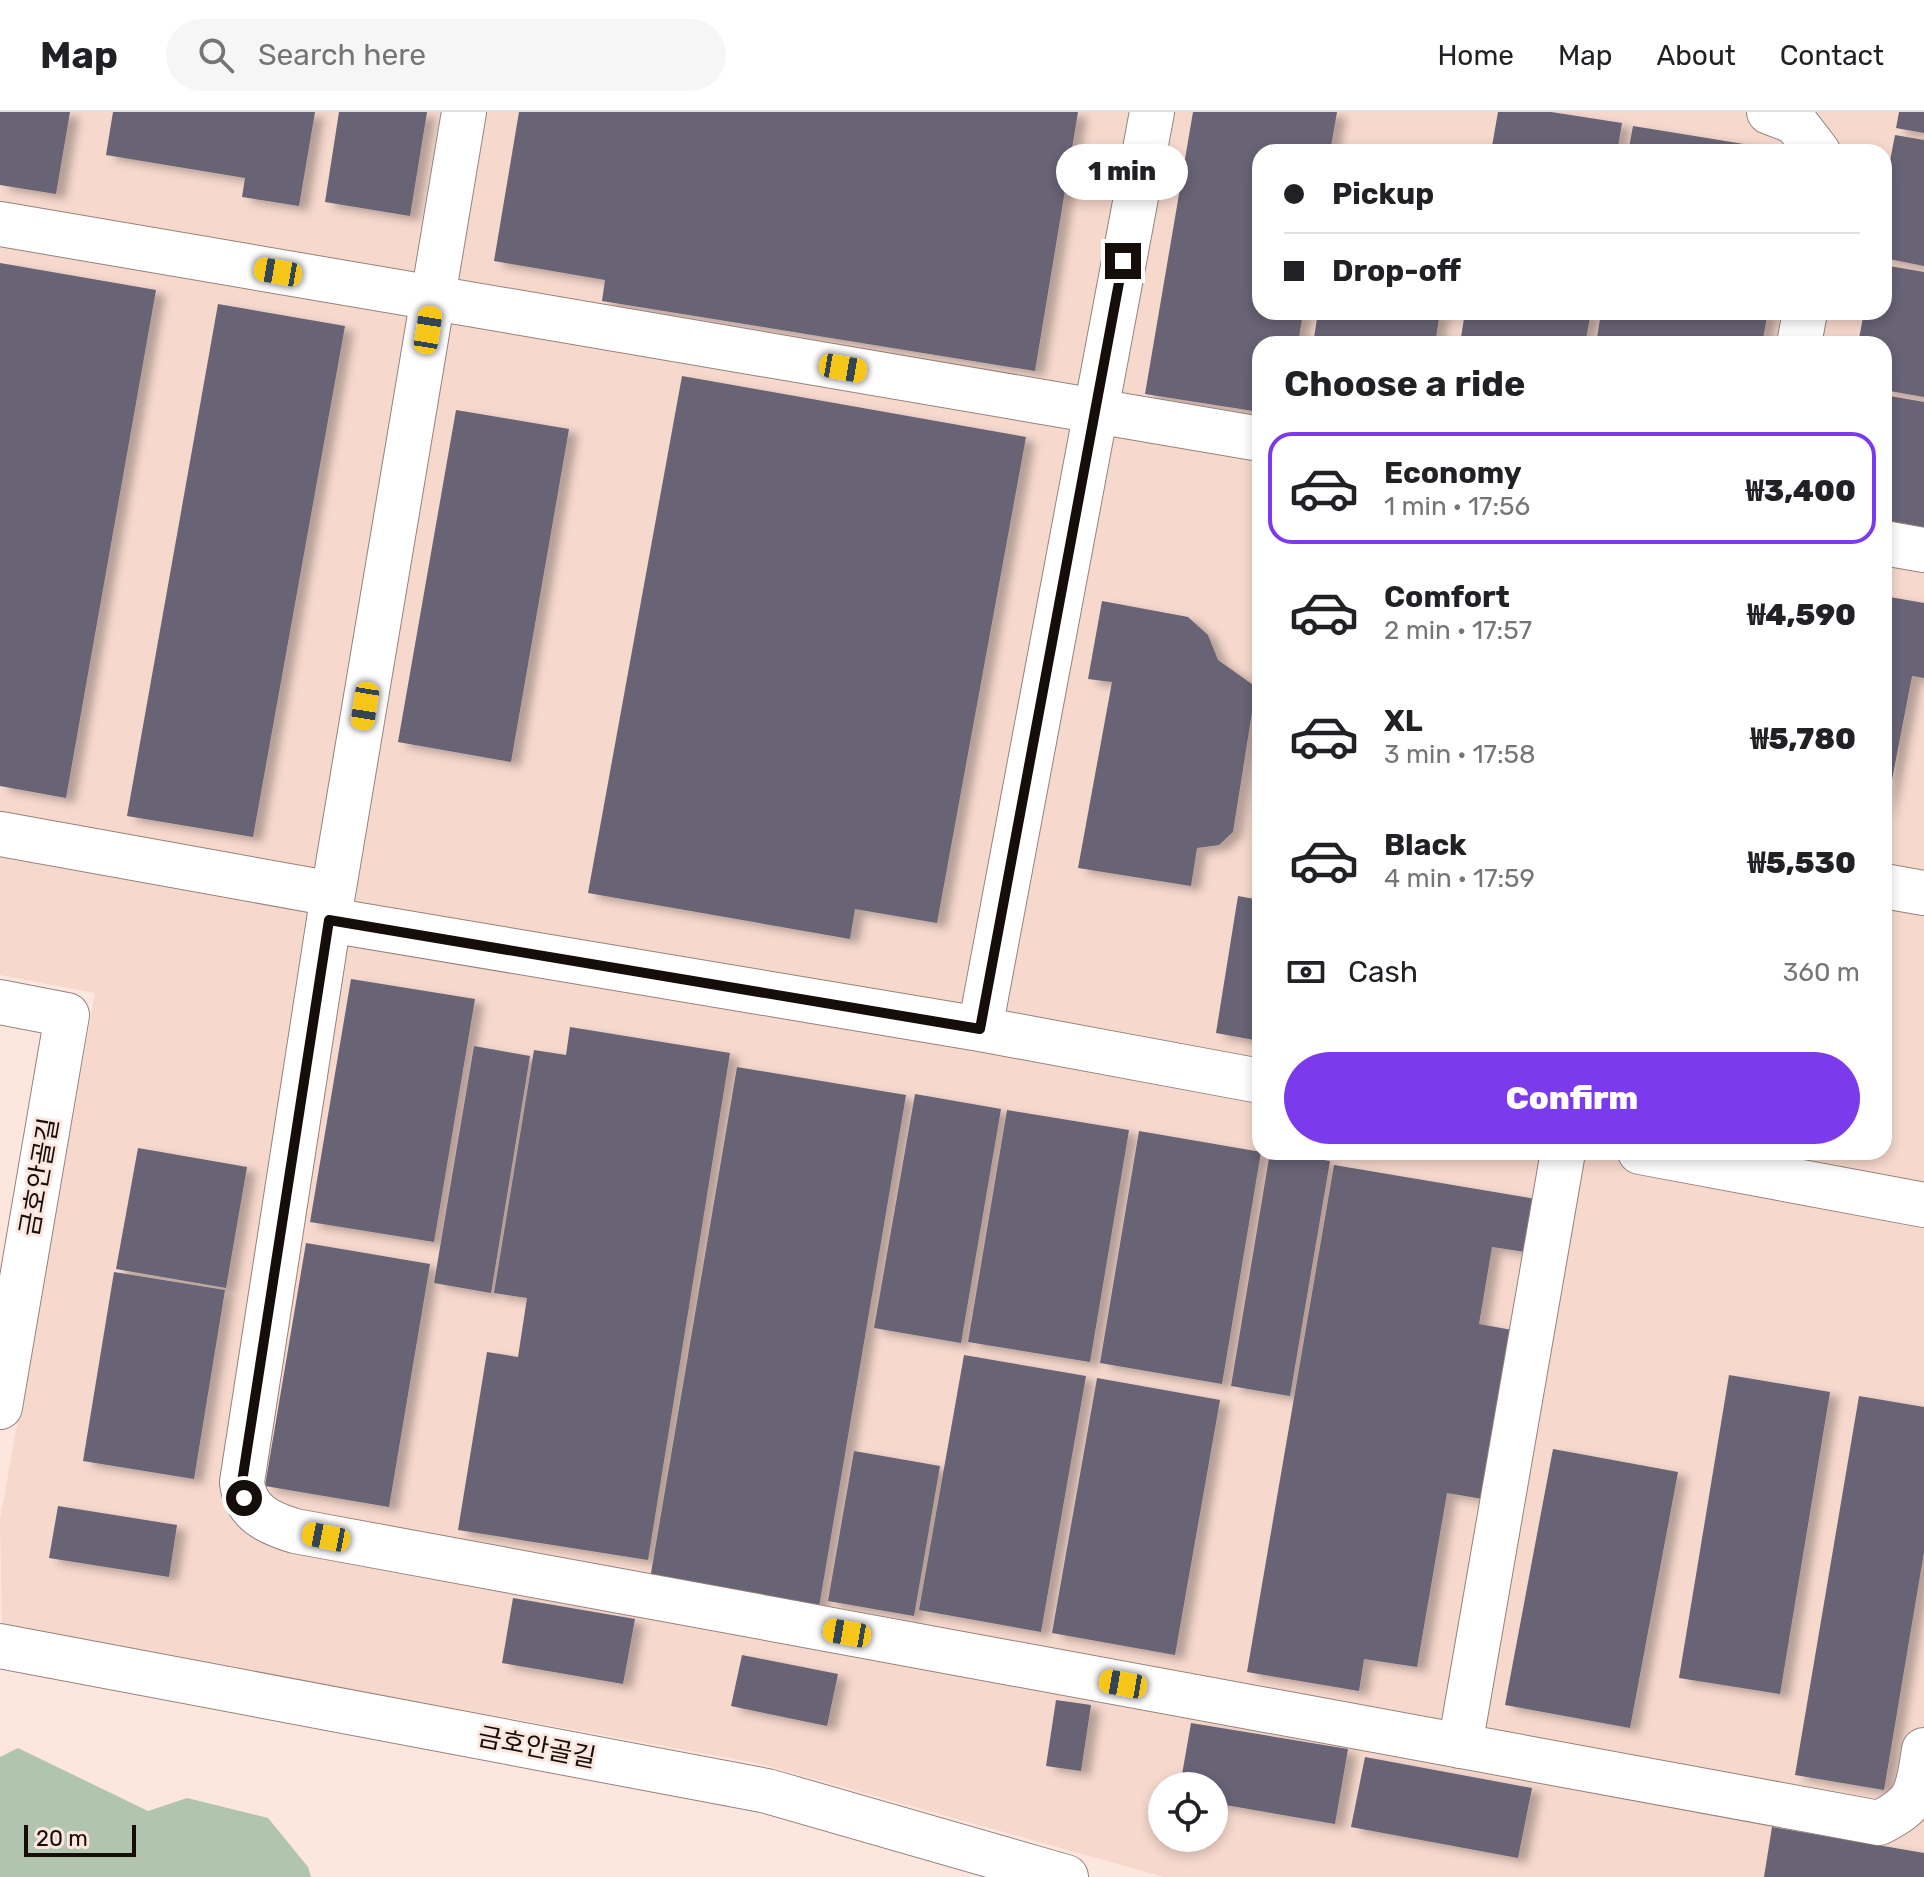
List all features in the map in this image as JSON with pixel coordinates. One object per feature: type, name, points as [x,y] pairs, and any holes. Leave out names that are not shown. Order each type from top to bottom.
[{"type":"street","points":[[464,112],[331,907],[242,1482],[244,1498],[256,1513],[272,1524],[295,1531],[1879,1823],[1902,1811],[1916,1797],[1924,1750]]},
{"type":"street","points":[[980,1029],[1152,112]]},
{"type":"street","points":[[1769,112],[1795,122],[1812,144]]},
{"type":"street","points":[[0,224],[1252,438]]},
{"type":"street","points":[[1892,544],[1924,550]]},
{"type":"street","points":[[0,834],[331,907],[1252,1080]]},
{"type":"street","points":[[1892,887],[1924,893]]},
{"type":"street","name":"금호안골길","points":[[0,1002],[67,1015],[0,1407]]},
{"type":"street","points":[[1460,1746],[1562,1160]]},
{"type":"street","points":[[1683,1160],[1924,1205]]},
{"type":"street","name":"금호안골길","points":[[0,1646],[767,1791],[1066,1877]]},
{"type":"shaded area","points":[[0,112],[1924,112],[1924,1877],[1164,1877],[757,1763],[2,1626],[0,1520],[95,993],[0,975]]},
{"type":"green space","points":[[18,1748],[148,1811],[187,1798],[268,1818],[308,1867],[311,1877],[0,1877],[0,1757]]},
{"type":"building","points":[[0,112],[70,112],[56,194],[0,185]]},
{"type":"building","points":[[113,112],[315,112],[299,206],[242,197],[245,178],[106,155]]},
{"type":"building","points":[[339,112],[427,112],[410,216],[325,202]]},
{"type":"building","points":[[519,112],[1078,112],[1035,371],[602,301],[605,280],[494,261]]},
{"type":"building","points":[[1193,112],[1337,112],[1331,144],[1252,144],[1252,320],[1302,320],[1299,336],[1252,336],[1252,411],[1145,394]]},
{"type":"building","points":[[1498,112],[1551,112],[1622,123],[1618,144],[1492,144]]},
{"type":"building","points":[[1899,112],[1924,112],[1924,133],[1896,128]]},
{"type":"building","points":[[1633,126],[1744,144],[1630,144]]},
{"type":"building","points":[[1895,135],[1924,140],[1924,266],[1892,260],[1892,151]]},
{"type":"building","points":[[0,263],[156,290],[66,798],[0,786]]},
{"type":"building","points":[[1892,266],[1924,272],[1924,397],[1892,391],[1892,336],[1860,336],[1862,320],[1892,320]]},
{"type":"building","points":[[218,304],[345,326],[253,837],[127,816]]},
{"type":"building","points":[[1317,320],[1439,320],[1436,336],[1314,336]]},
{"type":"building","points":[[1464,320],[1590,320],[1586,336],[1461,336]]},
{"type":"building","points":[[1600,320],[1766,320],[1764,336],[1597,336]]},
{"type":"building","points":[[682,376],[1026,437],[937,923],[855,909],[850,939],[588,893]]},
{"type":"building","points":[[1892,396],[1924,402],[1924,527],[1892,521]]},
{"type":"building","points":[[456,410],[569,429],[511,762],[398,742]]},
{"type":"building","points":[[1892,597],[1924,603],[1924,678],[1912,676],[1892,780]]},
{"type":"building","points":[[1102,601],[1188,617],[1208,635],[1218,660],[1252,684],[1252,712],[1233,832],[1219,845],[1197,848],[1191,886],[1078,868],[1112,682],[1088,679]]},
{"type":"building","points":[[1238,896],[1252,899],[1252,1040],[1216,1033]]},
{"type":"building","points":[[351,979],[475,999],[434,1242],[310,1222]]},
{"type":"building","points":[[570,1027],[730,1053],[648,1560],[458,1530],[487,1352],[518,1357],[527,1298],[494,1293],[534,1050],[566,1055]]},
{"type":"building","points":[[474,1046],[530,1056],[491,1293],[434,1283]]},
{"type":"building","points":[[737,1067],[906,1095],[819,1607],[650,1579]]},
{"type":"building","points":[[915,1094],[1001,1109],[961,1343],[874,1328]]},
{"type":"building","points":[[1007,1110],[1129,1130],[1090,1362],[968,1342]]},
{"type":"building","points":[[1139,1131],[1252,1150],[1252,1160],[1260,1160],[1222,1384],[1100,1363]]},
{"type":"building","points":[[138,1148],[247,1167],[226,1288],[116,1269]]},
{"type":"building","points":[[1269,1160],[1330,1161],[1290,1396],[1231,1386]]},
{"type":"building","points":[[1334,1165],[1536,1199],[1526,1252],[1492,1247],[1479,1324],[1512,1330],[1483,1499],[1447,1493],[1417,1667],[1364,1659],[1359,1691],[1247,1672]]},
{"type":"building","points":[[306,1243],[430,1264],[389,1507],[265,1486]]},
{"type":"building","points":[[114,1272],[225,1290],[194,1479],[83,1461]]},
{"type":"building","points":[[964,1355],[1086,1376],[1041,1632],[919,1610]]},
{"type":"building","points":[[1729,1375],[1830,1392],[1780,1694],[1679,1678]]},
{"type":"building","points":[[1097,1378],[1220,1400],[1175,1655],[1052,1633]]},
{"type":"building","points":[[1859,1396],[1924,1407],[1924,1552],[1884,1790],[1795,1775]]},
{"type":"building","points":[[1553,1449],[1678,1472],[1630,1728],[1505,1705]]},
{"type":"building","points":[[854,1451],[940,1466],[914,1616],[828,1601]]},
{"type":"building","points":[[58,1506],[177,1525],[169,1577],[49,1558]]},
{"type":"building","points":[[513,1598],[635,1619],[623,1684],[502,1663]]},
{"type":"building","points":[[742,1655],[838,1674],[827,1726],[731,1706]]},
{"type":"building","points":[[1056,1700],[1091,1705],[1081,1771],[1046,1766]]},
{"type":"building","points":[[1191,1723],[1348,1749],[1335,1824],[1228,1805],[1228,1772],[1182,1772]]},
{"type":"building","points":[[1365,1757],[1532,1788],[1518,1858],[1351,1827]]},
{"type":"building","points":[[1772,1827],[1924,1853],[1924,1877],[1764,1877]]},
{"type":"route","points":[[244,1498],[242,1482],[329,920],[980,1029],[1123,261]]}]
